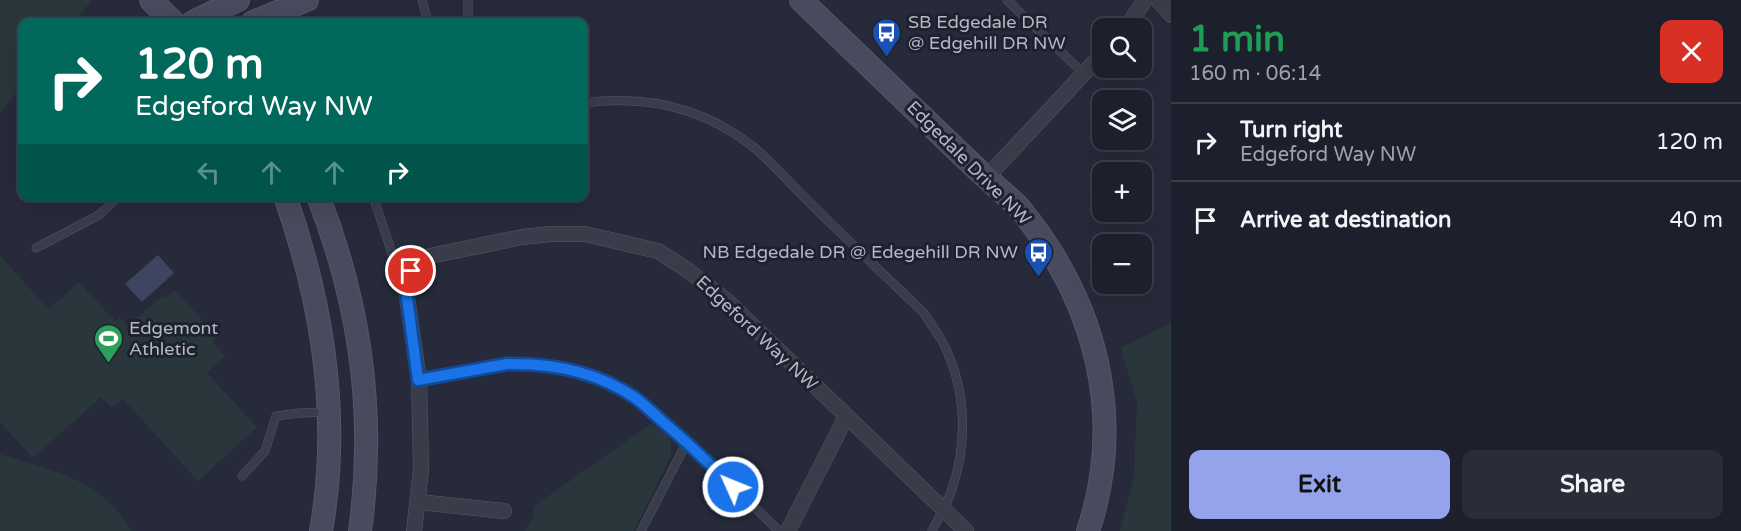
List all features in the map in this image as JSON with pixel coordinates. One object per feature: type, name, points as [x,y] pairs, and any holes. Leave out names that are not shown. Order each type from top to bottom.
[{"type":"street","points":[[151,0],[169,18]]},
{"type":"street","points":[[201,18],[238,0]]},
{"type":"street","points":[[263,18],[307,0]]},
{"type":"street","points":[[300,18],[315,0]]},
{"type":"street","name":"Edgedale Drive NW","points":[[801,0],[1020,209],[1052,252],[1077,297],[1094,344],[1104,398],[1104,452],[1098,502],[1088,531]]},
{"type":"street","points":[[1133,18],[1145,0]]},
{"type":"street","points":[[1158,0],[1171,15]]},
{"type":"street","points":[[986,178],[1092,65]]},
{"type":"street","points":[[287,201],[300,238],[316,302],[326,367],[329,412],[328,478],[321,531]]},
{"type":"street","points":[[320,201],[351,300],[364,380],[367,466],[360,531]]},
{"type":"street","name":"Edgeford Way NW","points":[[411,271],[418,262],[430,256],[522,237],[551,234],[585,234],[658,251],[689,271],[727,301],[966,531]]},
{"type":"street","points":[[411,271],[406,290],[418,380],[421,460],[419,502],[414,531]]},
{"type":"street","points":[[788,531],[846,417]]},
{"type":"street","points":[[419,502],[504,511]]},
{"type":"lane","points":[[422,0],[427,18]]},
{"type":"lane","points":[[468,0],[468,18]]},
{"type":"lane","points":[[1007,0],[1084,74]]},
{"type":"lane","points":[[588,103],[642,100],[683,109],[715,122],[751,146],[924,314],[944,344],[961,392],[963,437],[951,492],[932,531]]},
{"type":"lane","points":[[36,248],[99,215],[113,201]]},
{"type":"lane","points":[[375,201],[392,253],[411,271]]},
{"type":"lane","points":[[418,380],[507,364],[534,363],[565,368],[597,378],[634,397],[687,442],[779,531]]},
{"type":"lane","points":[[242,476],[265,451],[276,417],[329,412]]},
{"type":"lane","points":[[641,531],[687,442]]},
{"type":"shaded area","points":[[0,0],[92,0],[77,18],[18,18],[18,91],[0,114]]},
{"type":"shaded area","name":"Edgemont Athletic","points":[[0,256],[49,309],[79,282],[115,321],[120,317],[128,326],[163,295],[166,298],[175,290],[217,336],[212,341],[225,356],[207,373],[257,427],[198,481],[123,399],[112,408],[101,397],[33,458],[0,422]]},
{"type":"shaded area","points":[[1171,323],[1171,531],[1120,531],[1134,477],[1137,402],[1121,348]]},
{"type":"shaded area","points":[[651,424],[668,436],[671,444],[670,457],[634,531],[525,531],[532,520],[534,506]]},
{"type":"shaded area","points":[[0,454],[57,472],[90,488],[119,513],[132,531],[0,531]]},
{"type":"water","points":[[158,255],[174,273],[142,302],[125,284]]},
{"type":"place","name":"SB Edgedale DR @ Edgehill DR NW","points":[[887,58]]},
{"type":"place","name":"NB Edgedale DR @ Edegehill DR NW","points":[[1039,278]]},
{"type":"place","name":"Edgemont Athletic","points":[[108,364]]},
{"type":"route","points":[[411,271],[406,290],[418,380],[507,364],[534,363],[565,368],[597,378],[634,397],[687,442],[733,487]]}]
